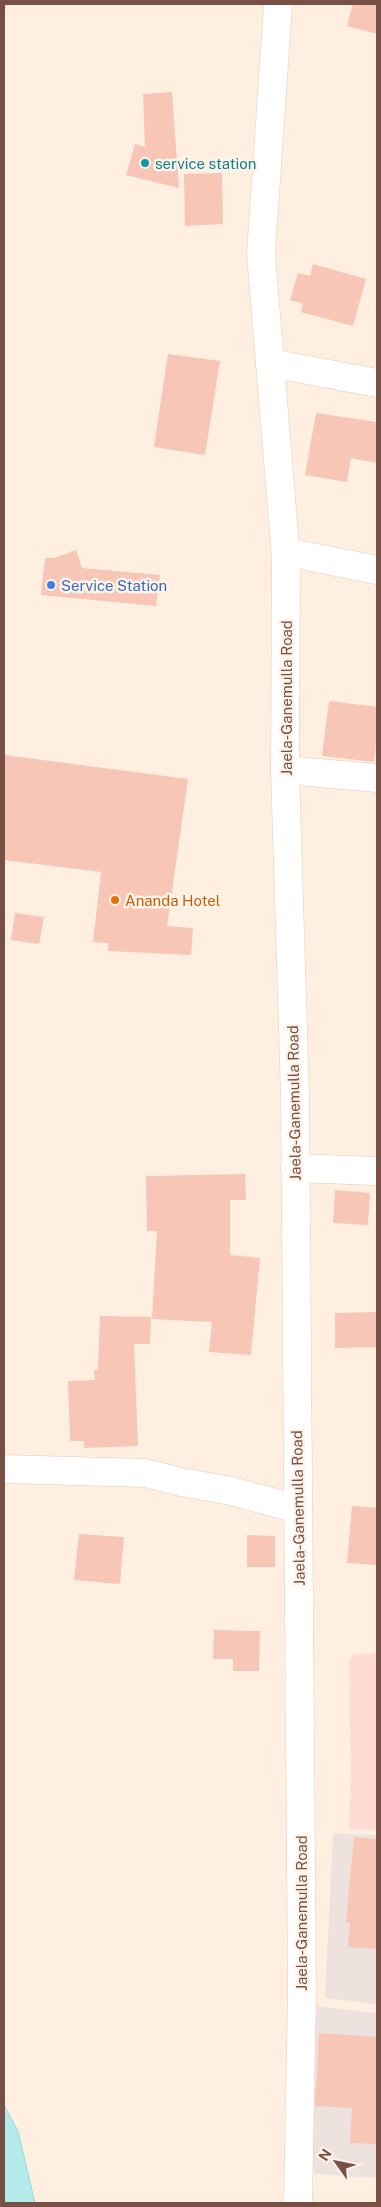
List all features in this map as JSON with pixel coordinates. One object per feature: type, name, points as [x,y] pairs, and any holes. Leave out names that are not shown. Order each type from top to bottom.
[{"type":"main road","name":"Jaela-Ganemulla Road","points":[[278,4],[262,254],[286,552],[285,770],[295,1095],[302,1993],[298,2203]]},
{"type":"main road","points":[[270,363],[377,383]]},
{"type":"main road","points":[[286,552],[377,570]]},
{"type":"main road","points":[[285,770],[377,778]]},
{"type":"main road","points":[[295,1168],[377,1171]]},
{"type":"main road","points":[[4,1469],[146,1473],[181,1482],[231,1490],[298,1509]]},
{"type":"shaded area","points":[[377,1653],[377,1830],[349,1829],[351,1772],[349,1664],[351,1655]]},
{"type":"shaded area","points":[[333,1833],[377,1835],[377,2004],[325,1998]]},
{"type":"shaded area","points":[[317,2006],[377,2013],[377,2178],[314,2174],[307,2108]]},
{"type":"water","points":[[4,2105],[18,2131],[35,2203],[4,2203]]},
{"type":"building","points":[[353,4],[377,4],[377,34],[347,26]]},
{"type":"building","points":[[172,92],[179,188],[126,175],[135,144],[145,147],[143,94]]},
{"type":"building","points":[[222,173],[223,224],[185,226],[184,174]]},
{"type":"building","points":[[313,264],[366,279],[353,326],[301,312],[303,304],[290,300],[298,273],[310,276]]},
{"type":"building","points":[[168,354],[220,361],[205,455],[154,447]]},
{"type":"building","points":[[316,413],[377,422],[377,463],[351,458],[347,482],[305,475]]},
{"type":"building","points":[[76,550],[82,568],[160,575],[156,606],[41,595],[45,558],[54,558]]},
{"type":"building","points":[[329,701],[377,707],[374,762],[322,756]]},
{"type":"building","points":[[4,755],[188,779],[167,926],[193,928],[191,955],[108,951],[108,943],[93,942],[101,872],[4,860]]},
{"type":"building","points":[[15,913],[44,917],[39,944],[11,940]]},
{"type":"building","points":[[245,1174],[246,1200],[230,1200],[230,1255],[260,1258],[251,1355],[209,1352],[212,1322],[152,1319],[157,1231],[147,1231],[146,1176]]},
{"type":"building","points":[[335,1190],[370,1193],[368,1225],[333,1223]]},
{"type":"building","points":[[377,1312],[377,1347],[335,1348],[335,1313]]},
{"type":"building","points":[[100,1316],[151,1317],[150,1344],[134,1344],[138,1446],[84,1448],[84,1441],[70,1441],[68,1381],[95,1380],[94,1370],[98,1369]]},
{"type":"building","points":[[352,1506],[377,1508],[377,1565],[347,1563]]},
{"type":"building","points":[[79,1534],[124,1537],[120,1584],[74,1580]]},
{"type":"building","points":[[247,1535],[275,1536],[275,1567],[247,1567]]},
{"type":"building","points":[[214,1630],[260,1631],[259,1671],[233,1671],[233,1659],[213,1659]]},
{"type":"building","points":[[354,1837],[377,1839],[377,1949],[348,1947],[350,1923],[346,1922]]},
{"type":"building","points":[[319,2033],[377,2037],[377,2144],[350,2143],[352,2108],[315,2106]]},
{"type":"place","name":"service station","points":[[145,163]]},
{"type":"place","name":"Service Station","points":[[51,585]]},
{"type":"place","name":"Ananda Hotel","points":[[115,900]]}]
